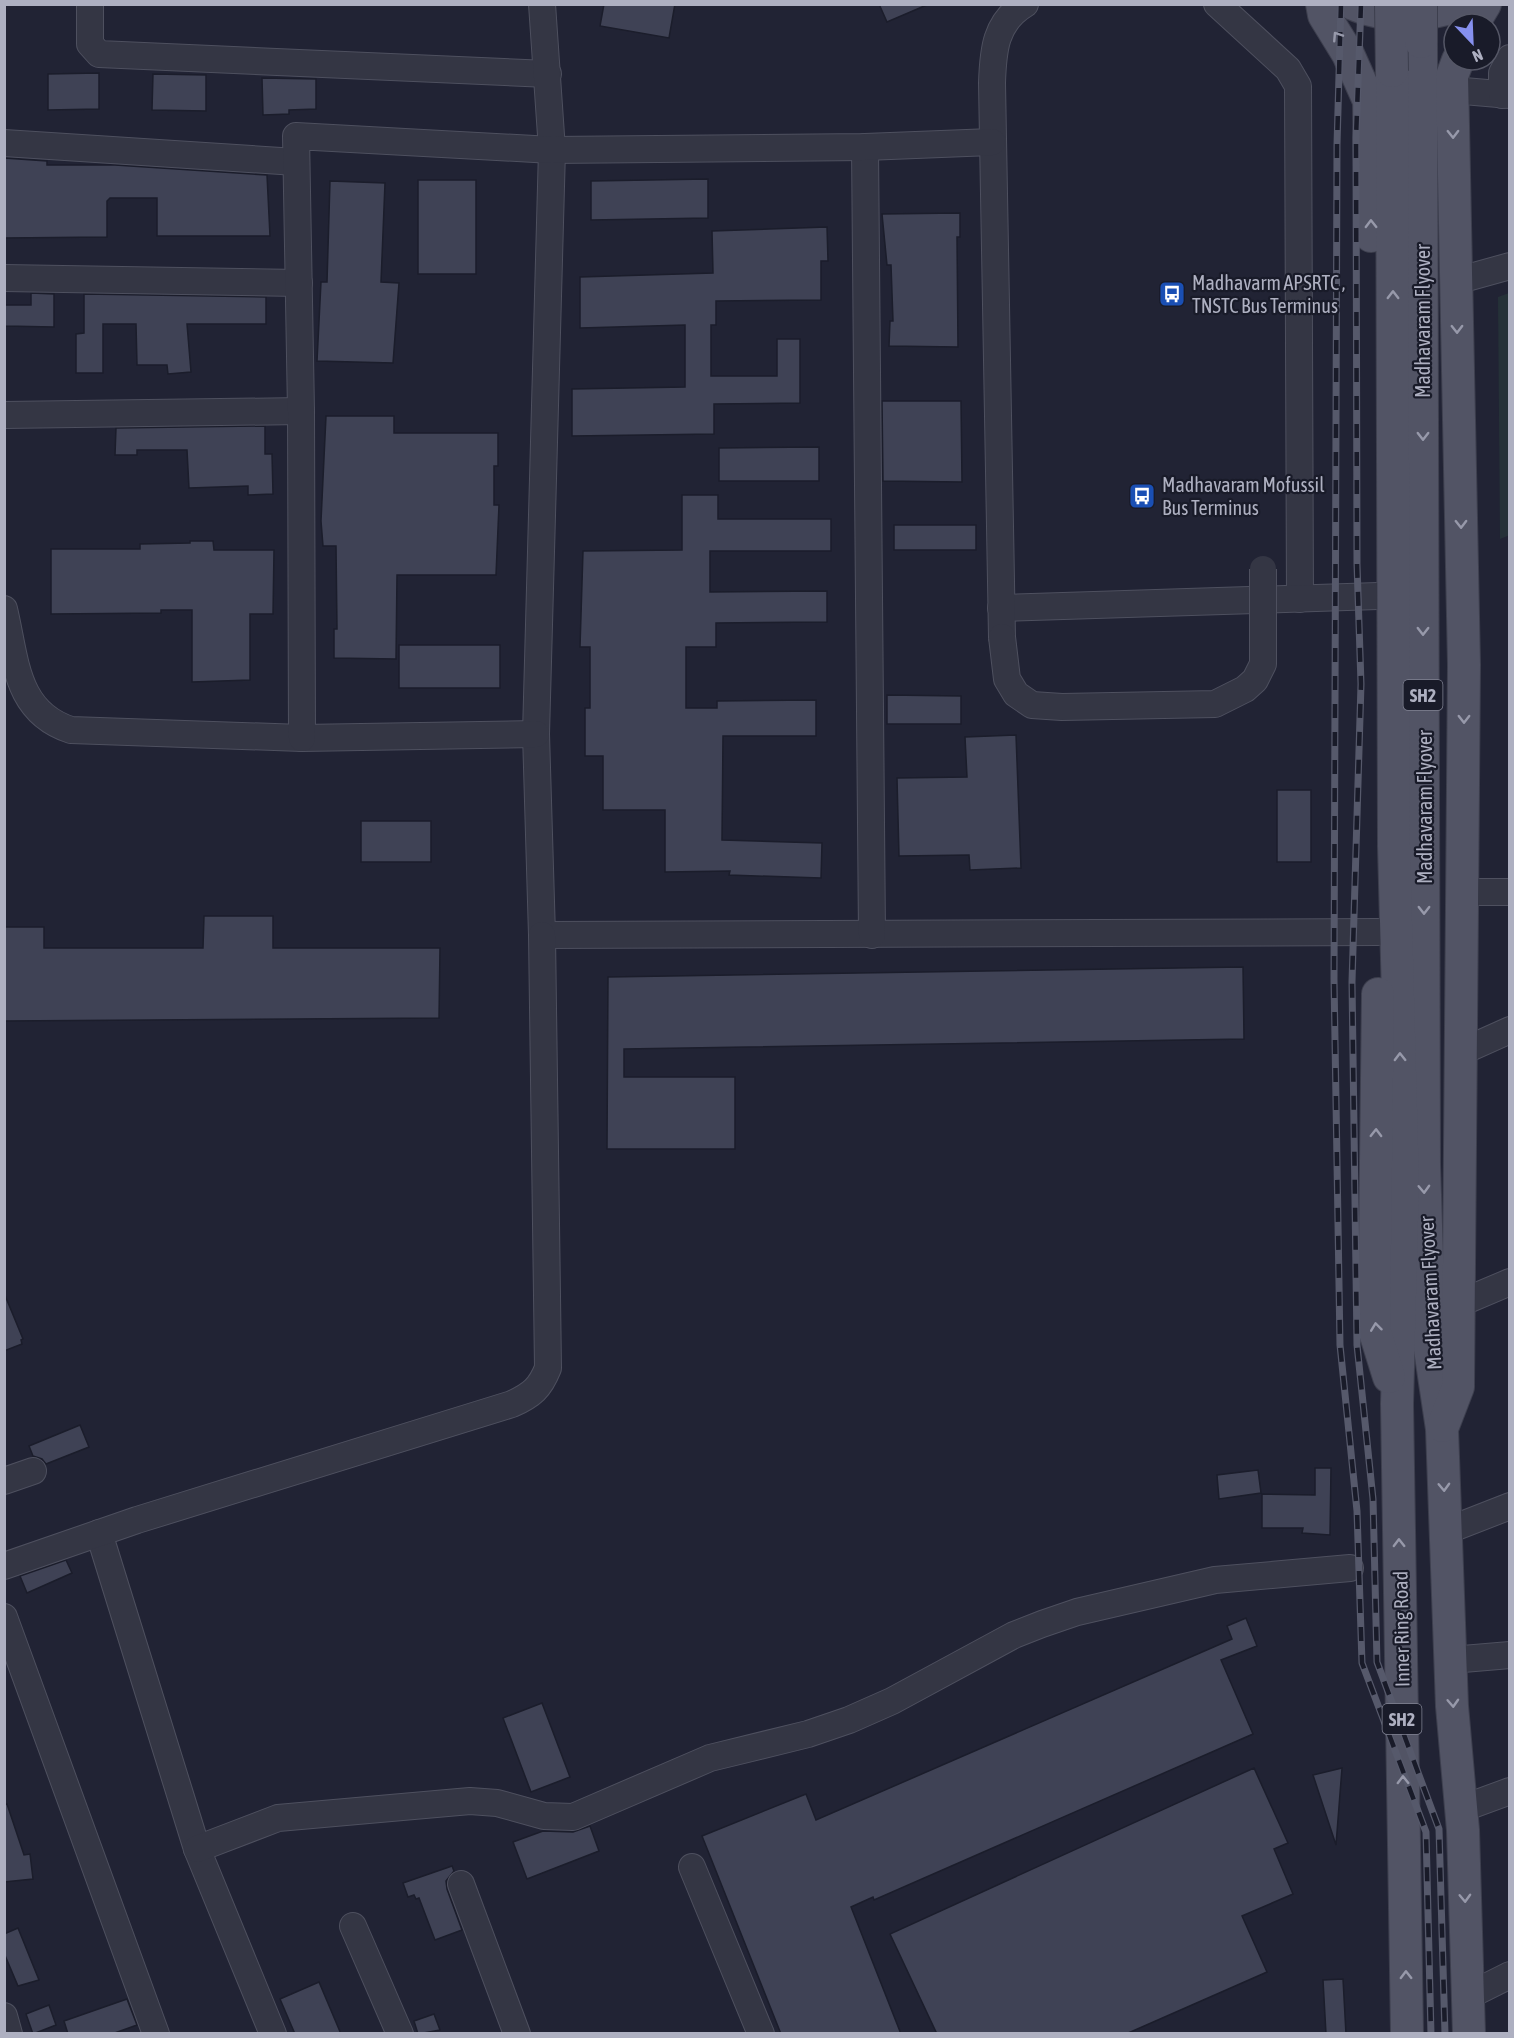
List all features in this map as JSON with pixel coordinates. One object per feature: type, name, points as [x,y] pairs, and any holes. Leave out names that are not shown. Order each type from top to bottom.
[{"type":"main road","points":[[1322,4],[1324,15],[1348,54],[1369,101],[1378,596],[1378,932],[1374,1329],[1398,1404]]},
{"type":"main road","points":[[1353,4],[1405,14],[1450,9],[1461,4]]},
{"type":"main road","name":"Madhavaram Flyover","points":[[1391,4],[1394,846],[1402,1184],[1398,1404]]},
{"type":"main road","name":"Madhavaram Flyover","points":[[1421,4],[1424,1164],[1430,1348],[1442,1429]]},
{"type":"main road","points":[[1442,1429],[1458,1387],[1461,1052],[1464,665],[1452,90],[1454,72]]},
{"type":"main road","name":"Inner Ring Road","points":[[1398,1404],[1407,2034]]},
{"type":"main road","name":"SH2","points":[[1442,1429],[1451,1660],[1461,1809],[1469,2034]]},
{"type":"street","points":[[90,4],[90,44],[99,54],[548,74]]},
{"type":"street","points":[[4,1566],[99,1533],[512,1404],[530,1396],[541,1385],[548,1368],[542,935],[536,734],[552,150],[542,4]]},
{"type":"street","points":[[1026,4],[1012,12],[1002,25],[995,43],[992,83],[1001,608],[1007,680],[1016,694],[1032,705],[1073,707],[1215,704],[1245,689],[1255,680],[1263,664],[1263,569]]},
{"type":"street","points":[[1217,4],[1288,69],[1298,86],[1300,599]]},
{"type":"street","points":[[1452,90],[1506,95],[1502,73],[1509,58]]},
{"type":"street","points":[[302,738],[301,411],[296,136],[552,150],[865,147],[992,142]]},
{"type":"street","points":[[4,142],[296,162]]},
{"type":"street","points":[[865,147],[872,935]]},
{"type":"street","points":[[1456,281],[1509,266]]},
{"type":"street","points":[[4,278],[299,283]]},
{"type":"street","points":[[4,415],[301,411]]},
{"type":"street","points":[[1001,608],[1378,596]]},
{"type":"street","points":[[4,609],[25,691],[35,711],[51,724],[71,730],[302,738],[536,734]]},
{"type":"street","points":[[1462,892],[1509,892]]},
{"type":"street","points":[[542,935],[1378,932]]},
{"type":"street","points":[[1461,1052],[1509,1030]]},
{"type":"street","points":[[1458,1304],[1509,1282]]},
{"type":"street","points":[[4,1481],[33,1471]]},
{"type":"street","points":[[1446,1531],[1509,1506]]},
{"type":"street","points":[[99,1533],[196,1849],[273,2034]]},
{"type":"street","points":[[196,1849],[278,1818],[470,1801],[497,1803],[544,1816],[573,1817],[710,1758],[808,1734],[849,1720],[892,1701],[1014,1635],[1042,1624],[1215,1580],[1350,1568]]},
{"type":"street","points":[[4,1617],[156,2034]]},
{"type":"street","points":[[1451,1660],[1509,1655]]},
{"type":"street","points":[[1461,1809],[1509,1791]]},
{"type":"street","points":[[692,1867],[761,2034]]},
{"type":"street","points":[[461,1884],[517,2034]]},
{"type":"street","points":[[353,1926],[400,2034]]},
{"type":"street","points":[[1468,1996],[1509,1975]]},
{"type":"street","points":[[4,2016],[9,2034]]},
{"type":"shaded area","points":[[1509,293],[1510,535],[1500,539],[1498,297]]},
{"type":"building","points":[[604,4],[675,4],[669,38],[600,26]]},
{"type":"building","points":[[879,4],[929,4],[887,22]]},
{"type":"building","points":[[99,73],[99,109],[48,110],[48,74]]},
{"type":"building","points":[[153,74],[206,75],[206,111],[152,110]]},
{"type":"building","points":[[262,78],[316,79],[316,109],[289,110],[289,114],[263,115]]},
{"type":"building","points":[[4,158],[47,161],[47,165],[115,165],[267,175],[270,236],[157,236],[157,198],[110,198],[107,201],[107,237],[4,238]]},
{"type":"building","points":[[708,179],[708,218],[591,220],[591,181]]},
{"type":"building","points":[[418,180],[476,180],[476,274],[418,274]]},
{"type":"building","points":[[330,181],[385,183],[381,282],[399,283],[393,363],[317,361],[321,282],[327,282]]},
{"type":"building","points":[[960,213],[960,237],[957,237],[958,347],[889,346],[890,321],[893,321],[891,265],[887,265],[882,214]]},
{"type":"building","points":[[827,227],[828,261],[821,261],[821,300],[716,301],[716,325],[711,325],[711,376],[777,376],[777,339],[800,339],[800,403],[714,404],[714,434],[572,436],[572,389],[685,387],[685,325],[580,328],[580,277],[713,273],[712,231]]},
{"type":"building","points":[[31,293],[54,294],[54,327],[5,326],[4,305],[31,305]]},
{"type":"building","points":[[84,294],[266,297],[266,324],[187,324],[191,372],[168,374],[167,365],[137,365],[136,324],[103,324],[103,373],[76,373],[76,334],[84,333]]},
{"type":"building","points":[[882,401],[961,401],[962,482],[883,481]]},
{"type":"building","points":[[326,416],[394,416],[394,433],[498,433],[498,466],[494,466],[494,505],[499,505],[496,575],[397,575],[396,659],[334,658],[334,629],[337,629],[336,546],[323,546],[321,521]]},
{"type":"building","points":[[265,426],[265,454],[272,454],[273,494],[248,495],[248,486],[189,488],[187,450],[137,450],[137,455],[115,455],[116,428]]},
{"type":"building","points":[[819,447],[819,481],[719,481],[719,448]]},
{"type":"building","points":[[682,495],[718,495],[718,519],[831,519],[831,551],[710,551],[710,592],[827,591],[827,622],[716,623],[716,647],[686,647],[686,708],[717,708],[717,701],[816,700],[816,736],[723,736],[722,840],[822,843],[821,878],[729,875],[730,871],[665,872],[665,810],[603,810],[603,756],[585,756],[585,708],[590,708],[590,647],[580,647],[583,551],[682,550]]},
{"type":"building","points":[[894,525],[976,525],[976,550],[894,550]]},
{"type":"building","points":[[190,541],[213,541],[214,550],[274,550],[273,614],[250,614],[250,680],[192,682],[192,610],[161,610],[161,613],[51,614],[51,549],[140,549],[140,544],[190,543]]},
{"type":"building","points":[[399,645],[500,645],[500,688],[399,688]]},
{"type":"building","points":[[887,695],[961,696],[961,724],[887,724]]},
{"type":"building","points":[[1016,735],[1021,868],[970,870],[969,855],[899,856],[897,778],[967,777],[965,737]]},
{"type":"building","points":[[1277,790],[1311,790],[1311,862],[1277,862]]},
{"type":"building","points":[[361,821],[431,821],[431,862],[361,862]]},
{"type":"building","points":[[204,916],[273,916],[273,948],[440,948],[439,1018],[4,1021],[4,927],[44,927],[44,948],[203,948]]},
{"type":"building","points":[[1243,967],[1244,1039],[624,1049],[624,1077],[735,1077],[735,1149],[607,1149],[608,977]]},
{"type":"building","points":[[4,1293],[23,1339],[22,1344],[4,1351]]},
{"type":"building","points":[[80,1425],[89,1447],[46,1464],[42,1459],[33,1456],[29,1446]]},
{"type":"building","points":[[1315,1468],[1331,1468],[1330,1535],[1302,1533],[1303,1528],[1262,1528],[1262,1494],[1315,1495]]},
{"type":"building","points":[[1258,1470],[1261,1493],[1219,1499],[1217,1475]]},
{"type":"building","points":[[66,1560],[72,1573],[27,1593],[20,1576]]},
{"type":"building","points":[[1246,1618],[1257,1646],[1221,1660],[1253,1734],[874,1900],[873,1897],[851,1907],[901,2034],[781,2034],[702,1836],[806,1794],[816,1820],[1232,1639],[1227,1626]]},
{"type":"building","points":[[542,1703],[570,1777],[531,1792],[503,1718]]},
{"type":"building","points":[[1254,1768],[1288,1843],[1274,1849],[1293,1894],[1242,1916],[1267,1972],[1126,2034],[937,2034],[890,1934]]},
{"type":"building","points":[[1342,1768],[1336,1845],[1313,1775]]},
{"type":"building","points":[[7,1804],[24,1855],[30,1854],[33,1879],[4,1882],[4,1805]]},
{"type":"building","points":[[590,1826],[599,1851],[527,1879],[513,1842],[543,1831],[573,1832]]},
{"type":"building","points":[[452,1866],[454,1871],[446,1881],[447,1889],[462,1930],[435,1940],[419,1898],[416,1899],[414,1895],[408,1897],[403,1883]]},
{"type":"building","points":[[18,1928],[39,1980],[18,1986],[4,1953],[4,1934]]},
{"type":"building","points":[[1343,1979],[1346,2034],[1326,2034],[1323,1980]]},
{"type":"building","points":[[319,1982],[341,2034],[295,2034],[280,1999]]},
{"type":"building","points":[[127,1999],[137,2025],[112,2034],[68,2034],[64,2021]]},
{"type":"building","points":[[49,2005],[56,2025],[33,2034],[26,2014]]},
{"type":"building","points":[[434,2014],[440,2030],[418,2034],[414,2021]]},
{"type":"railway","points":[[1341,4],[1337,145],[1334,979],[1340,1345],[1357,1511],[1362,1663],[1426,1832],[1431,2034]]},
{"type":"railway","points":[[1361,4],[1356,138],[1357,564],[1361,684],[1352,982],[1357,1345],[1373,1499],[1377,1662],[1439,1829],[1445,2034]]},
{"type":"place","name":"Madhavarm APSRTC , TNSTC Bus Terminus","points":[[1172,294]]},
{"type":"place","name":"Madhavaram Mofussil Bus Terminus","points":[[1142,496]]}]
